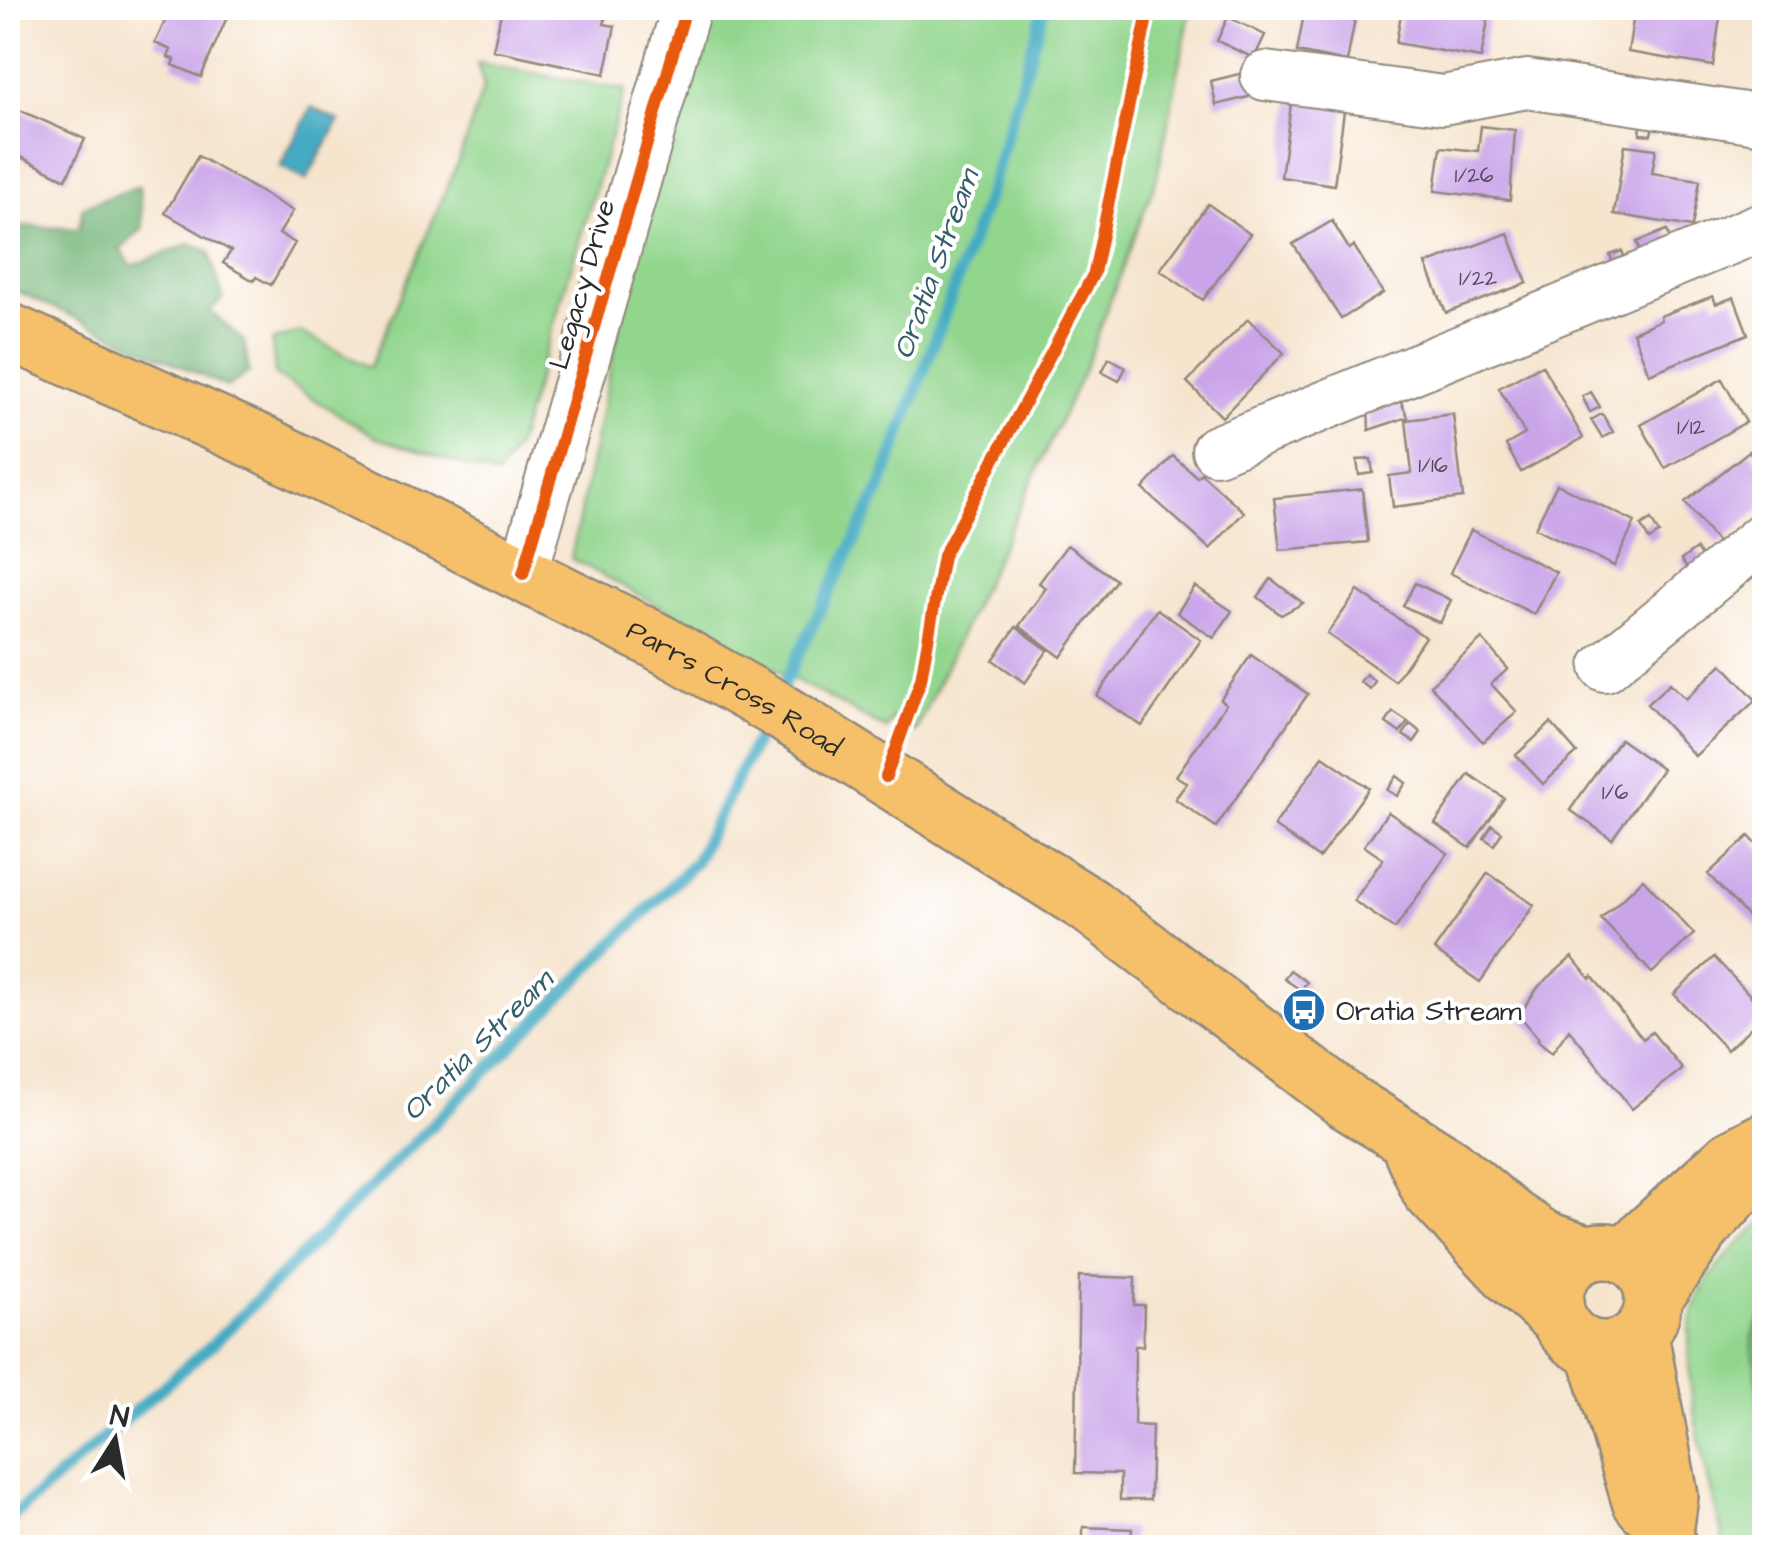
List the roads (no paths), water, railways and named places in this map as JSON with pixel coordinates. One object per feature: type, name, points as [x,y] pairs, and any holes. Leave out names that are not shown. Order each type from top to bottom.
[{"type":"main road","name":"Parrs Cross Road","points":[[8,332],[264,445],[658,640],[780,711],[1090,906],[1346,1101],[1450,1165],[1544,1239],[1610,1301]]},
{"type":"main road","points":[[1667,1540],[1640,1500],[1610,1301],[1731,1158],[1764,1142]]},
{"type":"main road","points":[[1610,1301],[1704,1226],[1764,1156]]},
{"type":"street","name":"Legacy Drive","points":[[522,574],[686,8]]},
{"type":"street","points":[[1265,76],[1443,100],[1527,84],[1764,120]]},
{"type":"street","points":[[1216,450],[1764,226]]},
{"type":"street","points":[[1604,667],[1764,536]]},
{"type":"water","points":[[312,107],[339,121],[306,180],[280,166]]},
{"type":"waterway","name":"Oratia Stream","points":[[778,696],[881,487],[988,195],[1044,8]]},
{"type":"waterway","name":"Oratia Stream","points":[[8,1520],[214,1343],[695,862],[767,719]]},
{"type":"place","name":"Oratia Stream","points":[[1304,1010]]}]
